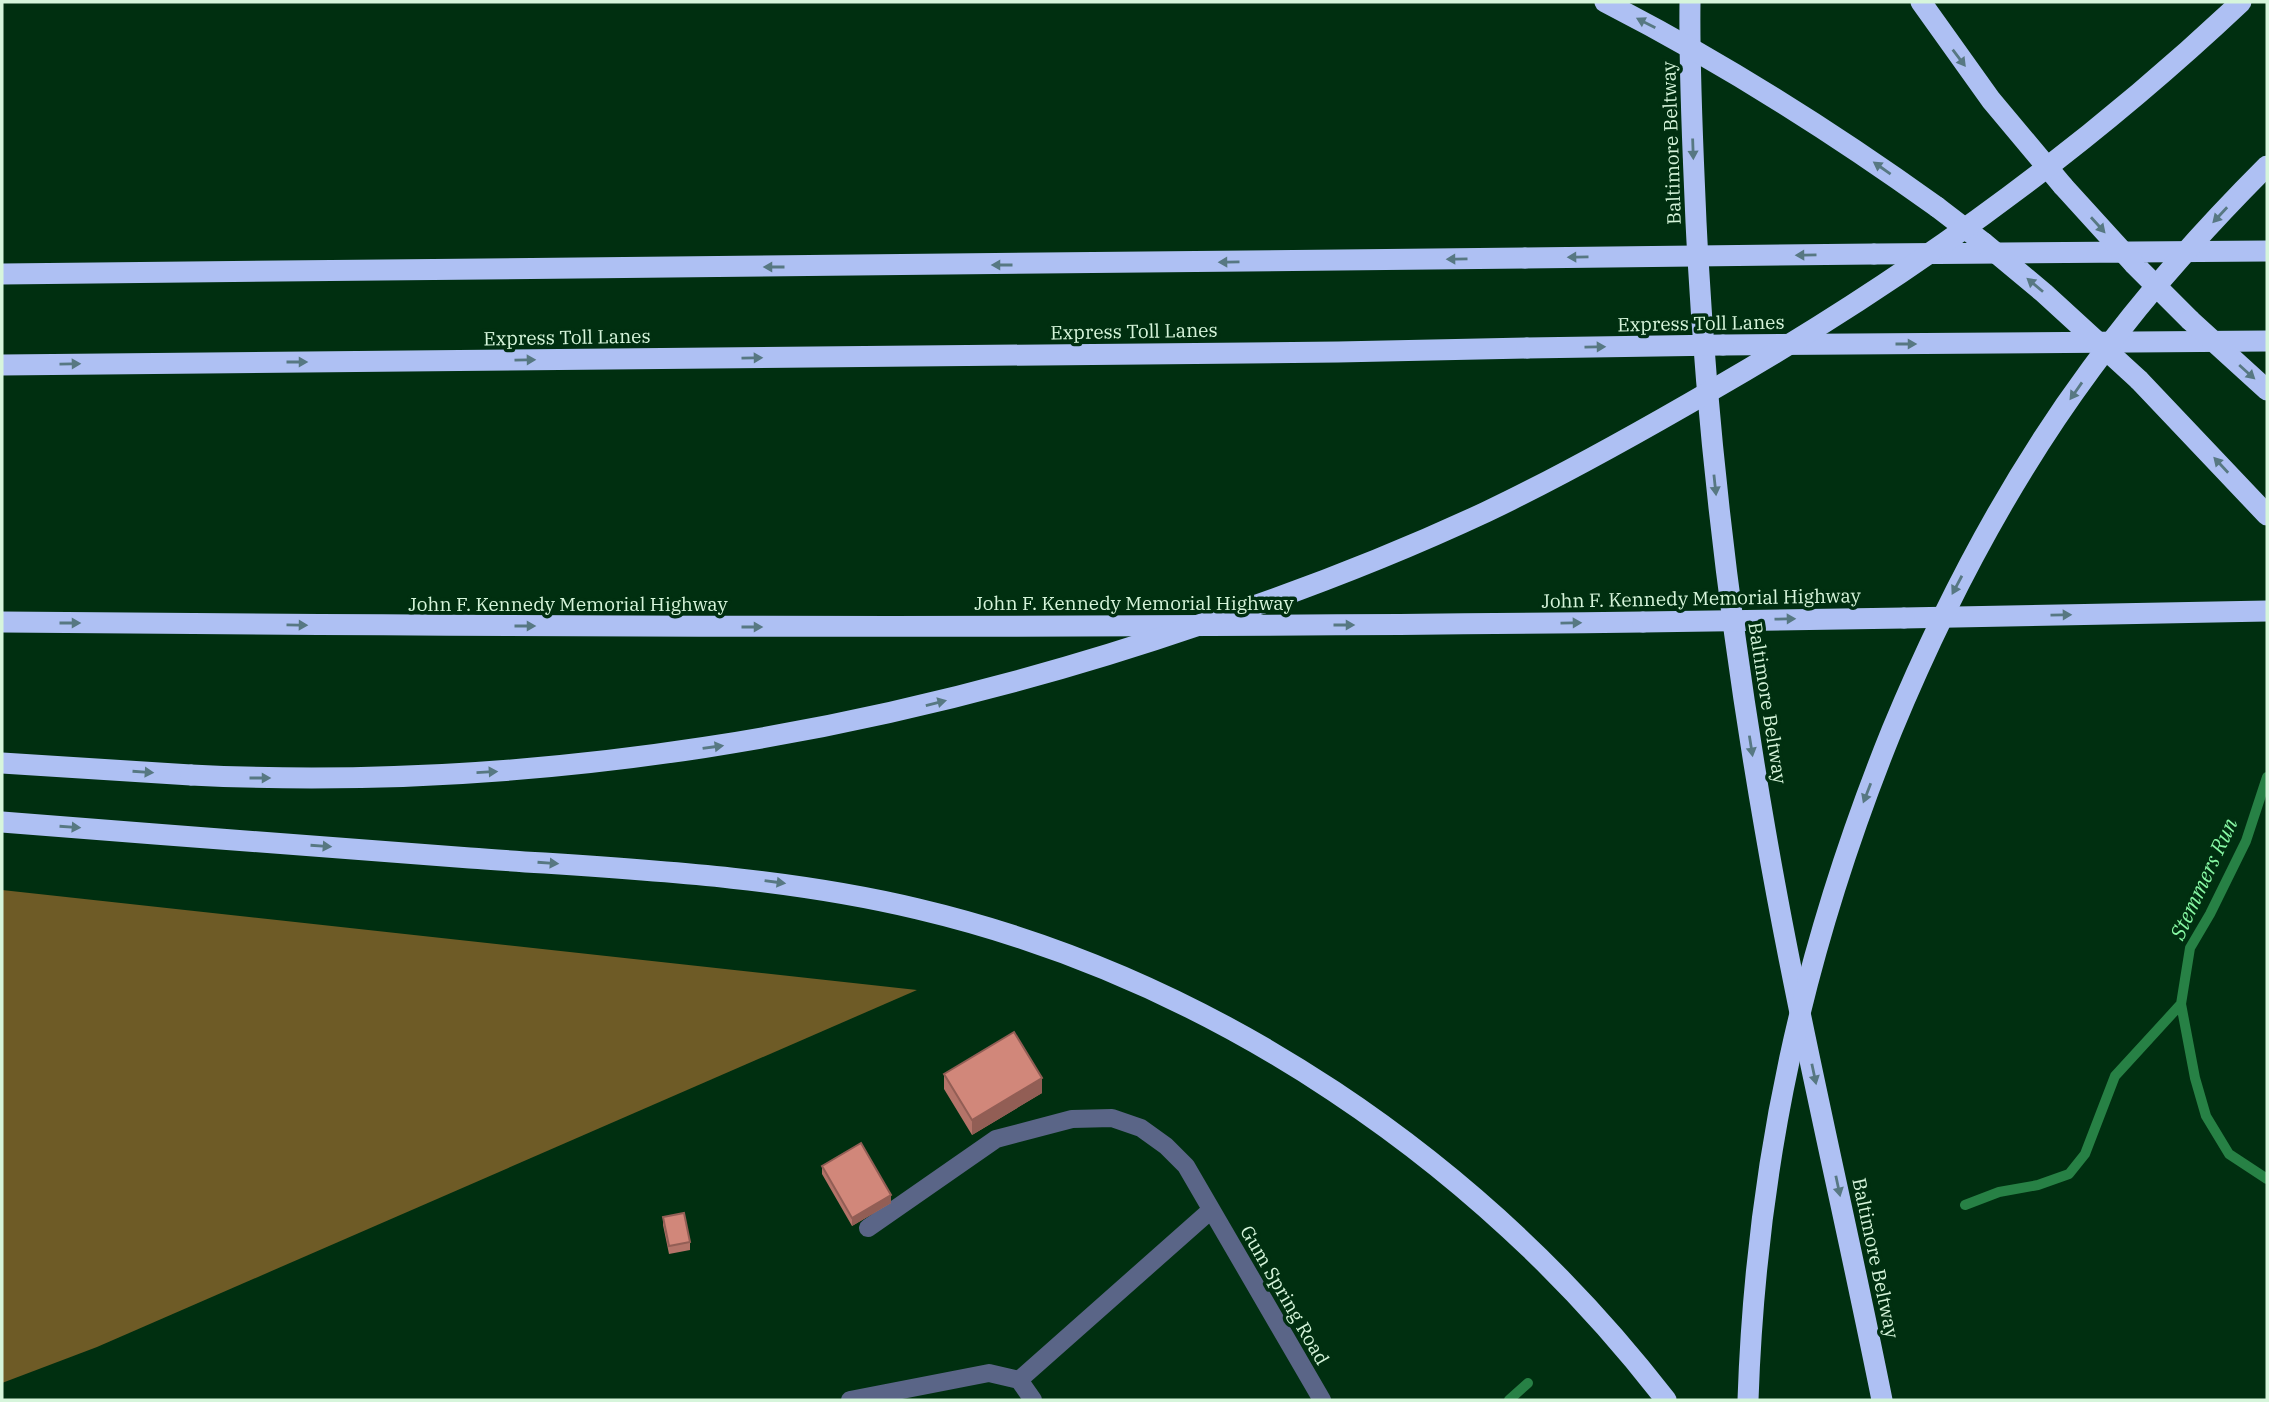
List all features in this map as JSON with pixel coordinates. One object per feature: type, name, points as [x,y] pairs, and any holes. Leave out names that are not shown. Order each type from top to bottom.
[{"type":"highway","points":[[1605,2],[1670,35],[1802,114],[1900,180],[1984,243],[2044,293],[2139,380],[2267,515]]},
{"type":"highway","name":"Baltimore Beltway","points":[[1690,2],[1693,162],[1709,418],[1740,679],[1782,923],[1882,1400]]},
{"type":"highway","points":[[1921,2],[1991,100],[2100,228],[2190,320],[2267,390]]},
{"type":"highway","points":[[2,763],[191,775],[306,778],[428,775],[520,769],[722,746],[862,720],[1020,682],[1129,649],[1276,599],[1411,545],[1487,511],[1571,469],[1730,380],[1849,308],[2025,186],[2160,74],[2241,2]]},
{"type":"highway","points":[[1748,1400],[1753,1288],[1760,1224],[1770,1154],[1791,1046],[1812,959],[1852,832],[1902,706],[1952,596],[1983,537],[2054,422],[2091,368],[2165,277],[2267,166]]},
{"type":"highway","points":[[2,274],[2267,251]]},
{"type":"highway","name":"Express Toll Lanes","points":[[2,365],[2267,341]]},
{"type":"highway","name":"John F. Kennedy Memorial Highway","points":[[2,622],[796,627],[1391,625],[2267,611]]},
{"type":"highway","points":[[2,822],[756,879],[918,909],[1035,944],[1104,970],[1200,1013],[1251,1040],[1354,1104],[1458,1182],[1544,1261],[1626,1348],[1666,1400]]},
{"type":"street","name":"Gum Spring Road","points":[[868,1228],[996,1139],[1072,1119],[1112,1118],[1141,1128],[1166,1146],[1186,1166],[1322,1400]]},
{"type":"street","points":[[1019,1380],[1211,1210]]},
{"type":"street","points":[[849,1400],[989,1373],[1019,1380],[1033,1400]]},
{"type":"shaded area","points":[[2,890],[917,990],[97,1347],[2,1383]]},
{"type":"building","points":[[1014,1032],[1042,1078],[972,1120],[944,1074]]},
{"type":"building","points":[[861,1143],[891,1195],[852,1218],[822,1166]]},
{"type":"building","points":[[684,1213],[690,1242],[669,1246],[663,1217]]},
{"type":"waterway","name":"Stemmers Run","points":[[2267,777],[2246,841],[2190,948],[2181,1004],[2195,1078],[2206,1116],[2229,1154],[2267,1179]]},
{"type":"waterway","points":[[1965,1205],[1999,1192],[2038,1185],[2069,1174],[2085,1154],[2115,1076],[2181,1004]]},
{"type":"waterway","points":[[1509,1400],[1528,1383]]}]
